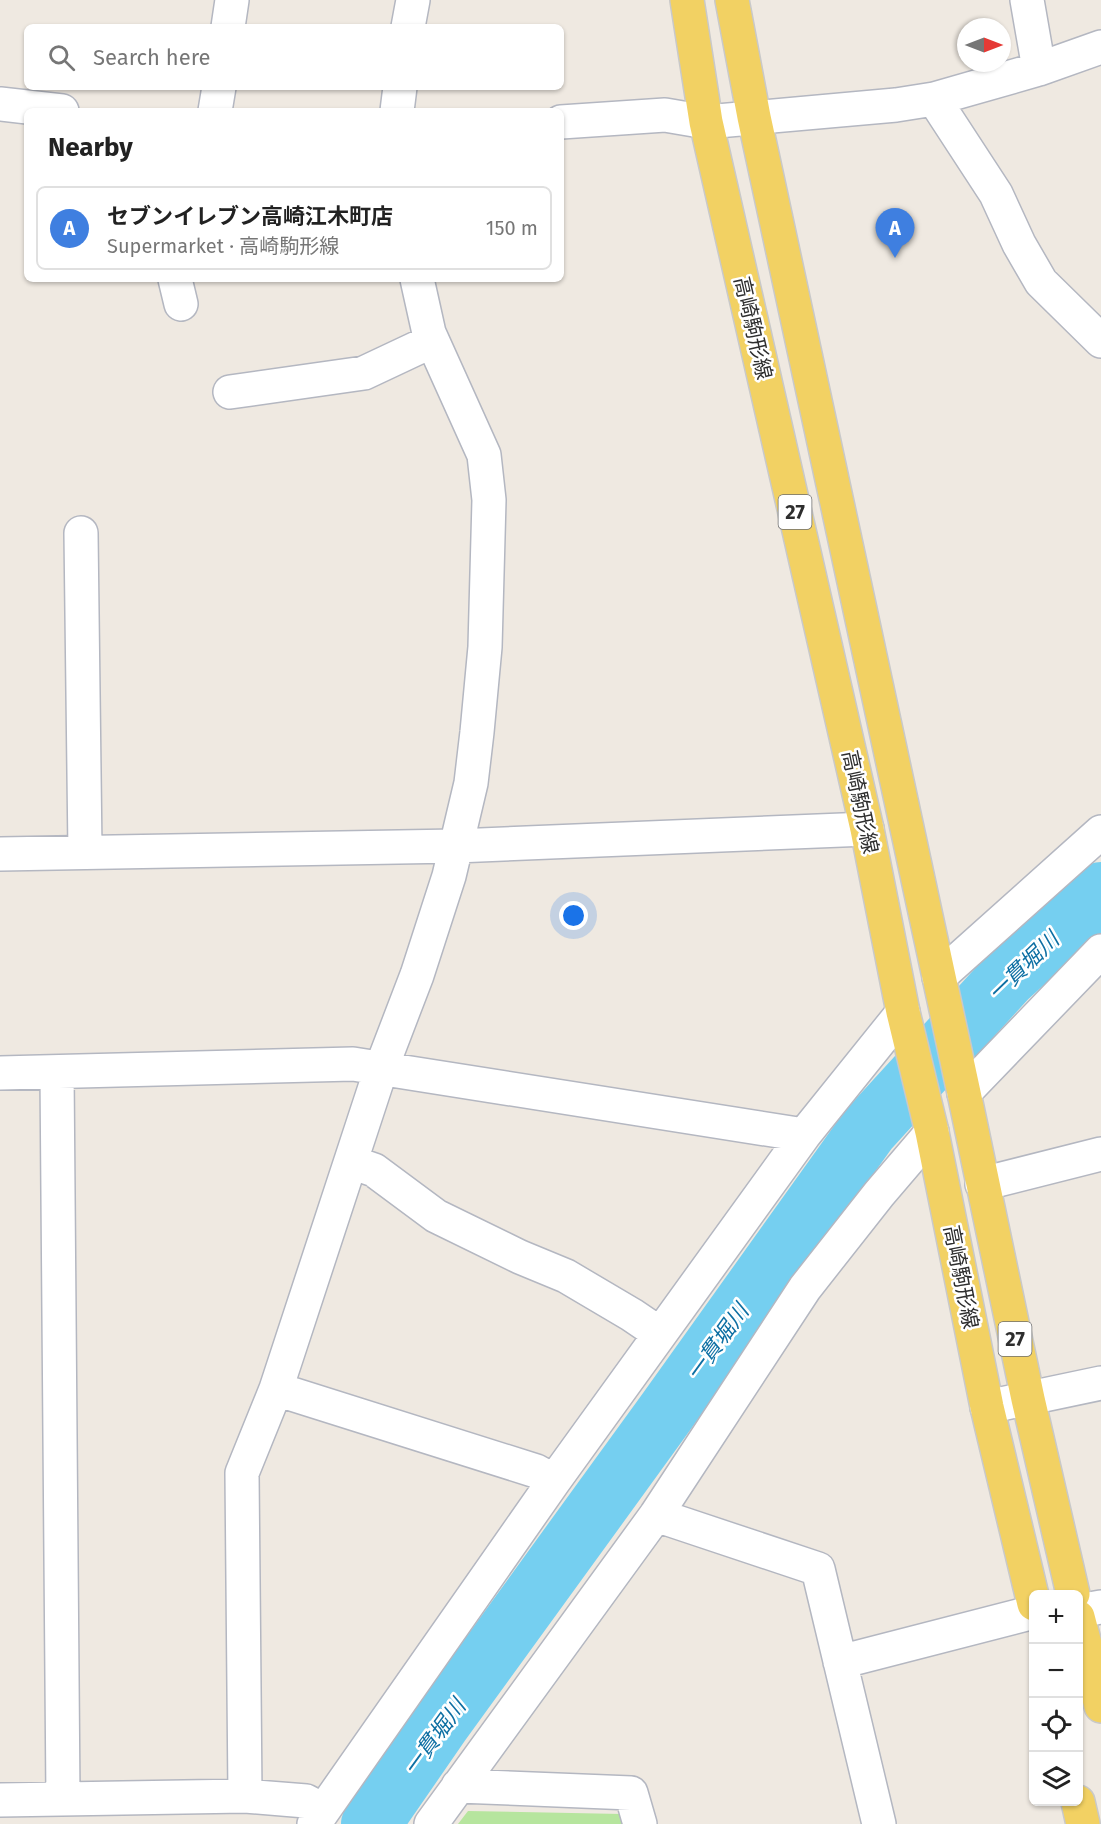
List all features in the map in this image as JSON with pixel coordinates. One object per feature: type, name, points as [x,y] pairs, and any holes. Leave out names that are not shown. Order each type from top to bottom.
[{"type":"main road","name":"高崎駒形線","points":[[687,0],[706,122],[867,829],[904,1018],[931,1127],[987,1407],[1031,1590]]},
{"type":"main road","name":"高崎駒形線","points":[[732,0],[754,117],[982,1184],[1072,1590]]},
{"type":"main road","points":[[1083,1636],[1101,1706]]},
{"type":"main road","points":[[1079,1806],[1083,1824]]},
{"type":"street","points":[[228,24],[232,0]]},
{"type":"street","points":[[409,24],[413,0]]},
{"type":"street","points":[[1028,0],[1039,69]]},
{"type":"street","points":[[564,122],[665,115],[706,122],[896,105],[934,99],[1039,69],[1101,47]]},
{"type":"street","points":[[216,108],[218,90]]},
{"type":"street","points":[[397,108],[400,90]]},
{"type":"street","points":[[934,99],[996,194],[1018,244],[1041,282],[1101,341]]},
{"type":"street","points":[[0,104],[35,108]]},
{"type":"street","points":[[245,1796],[242,1473],[276,1389],[381,1069],[417,975],[449,876],[471,783],[478,722],[485,647],[489,500],[484,455],[432,341],[418,282]]},
{"type":"street","points":[[230,392],[364,373],[432,341]]},
{"type":"street","points":[[81,533],[85,852]]},
{"type":"street","points":[[0,854],[456,846],[867,829]]},
{"type":"street","points":[[940,983],[1101,832]]},
{"type":"street","points":[[963,1088],[1101,951]]},
{"type":"street","points":[[0,1800],[245,1796],[306,1801],[318,1817],[554,1481],[804,1135],[904,1018]]},
{"type":"street","points":[[0,1073],[353,1064],[804,1135]]},
{"type":"street","points":[[57,1072],[63,1799]]},
{"type":"street","points":[[431,1824],[656,1515],[805,1288],[931,1127]]},
{"type":"street","points":[[982,1184],[1101,1154]]},
{"type":"street","points":[[351,1162],[374,1170],[436,1216],[520,1257],[566,1276],[660,1334]]},
{"type":"street","points":[[987,1407],[1101,1383]]},
{"type":"street","points":[[276,1389],[536,1471],[554,1481]]},
{"type":"street","points":[[656,1515],[818,1569],[879,1824]]},
{"type":"street","points":[[1083,1610],[1101,1606]]},
{"type":"street","points":[[840,1662],[1029,1613]]},
{"type":"street","points":[[458,1786],[631,1793],[640,1824]]},
{"type":"green space","points":[[468,1811],[622,1814],[625,1824],[458,1824]]},
{"type":"waterway","name":"一貫堀川","points":[[371,1824],[440,1724],[868,1130],[1006,979],[1101,892]]},
{"type":"place","name":"セブンイレブン高崎江木町店","points":[[895,258]]}]
